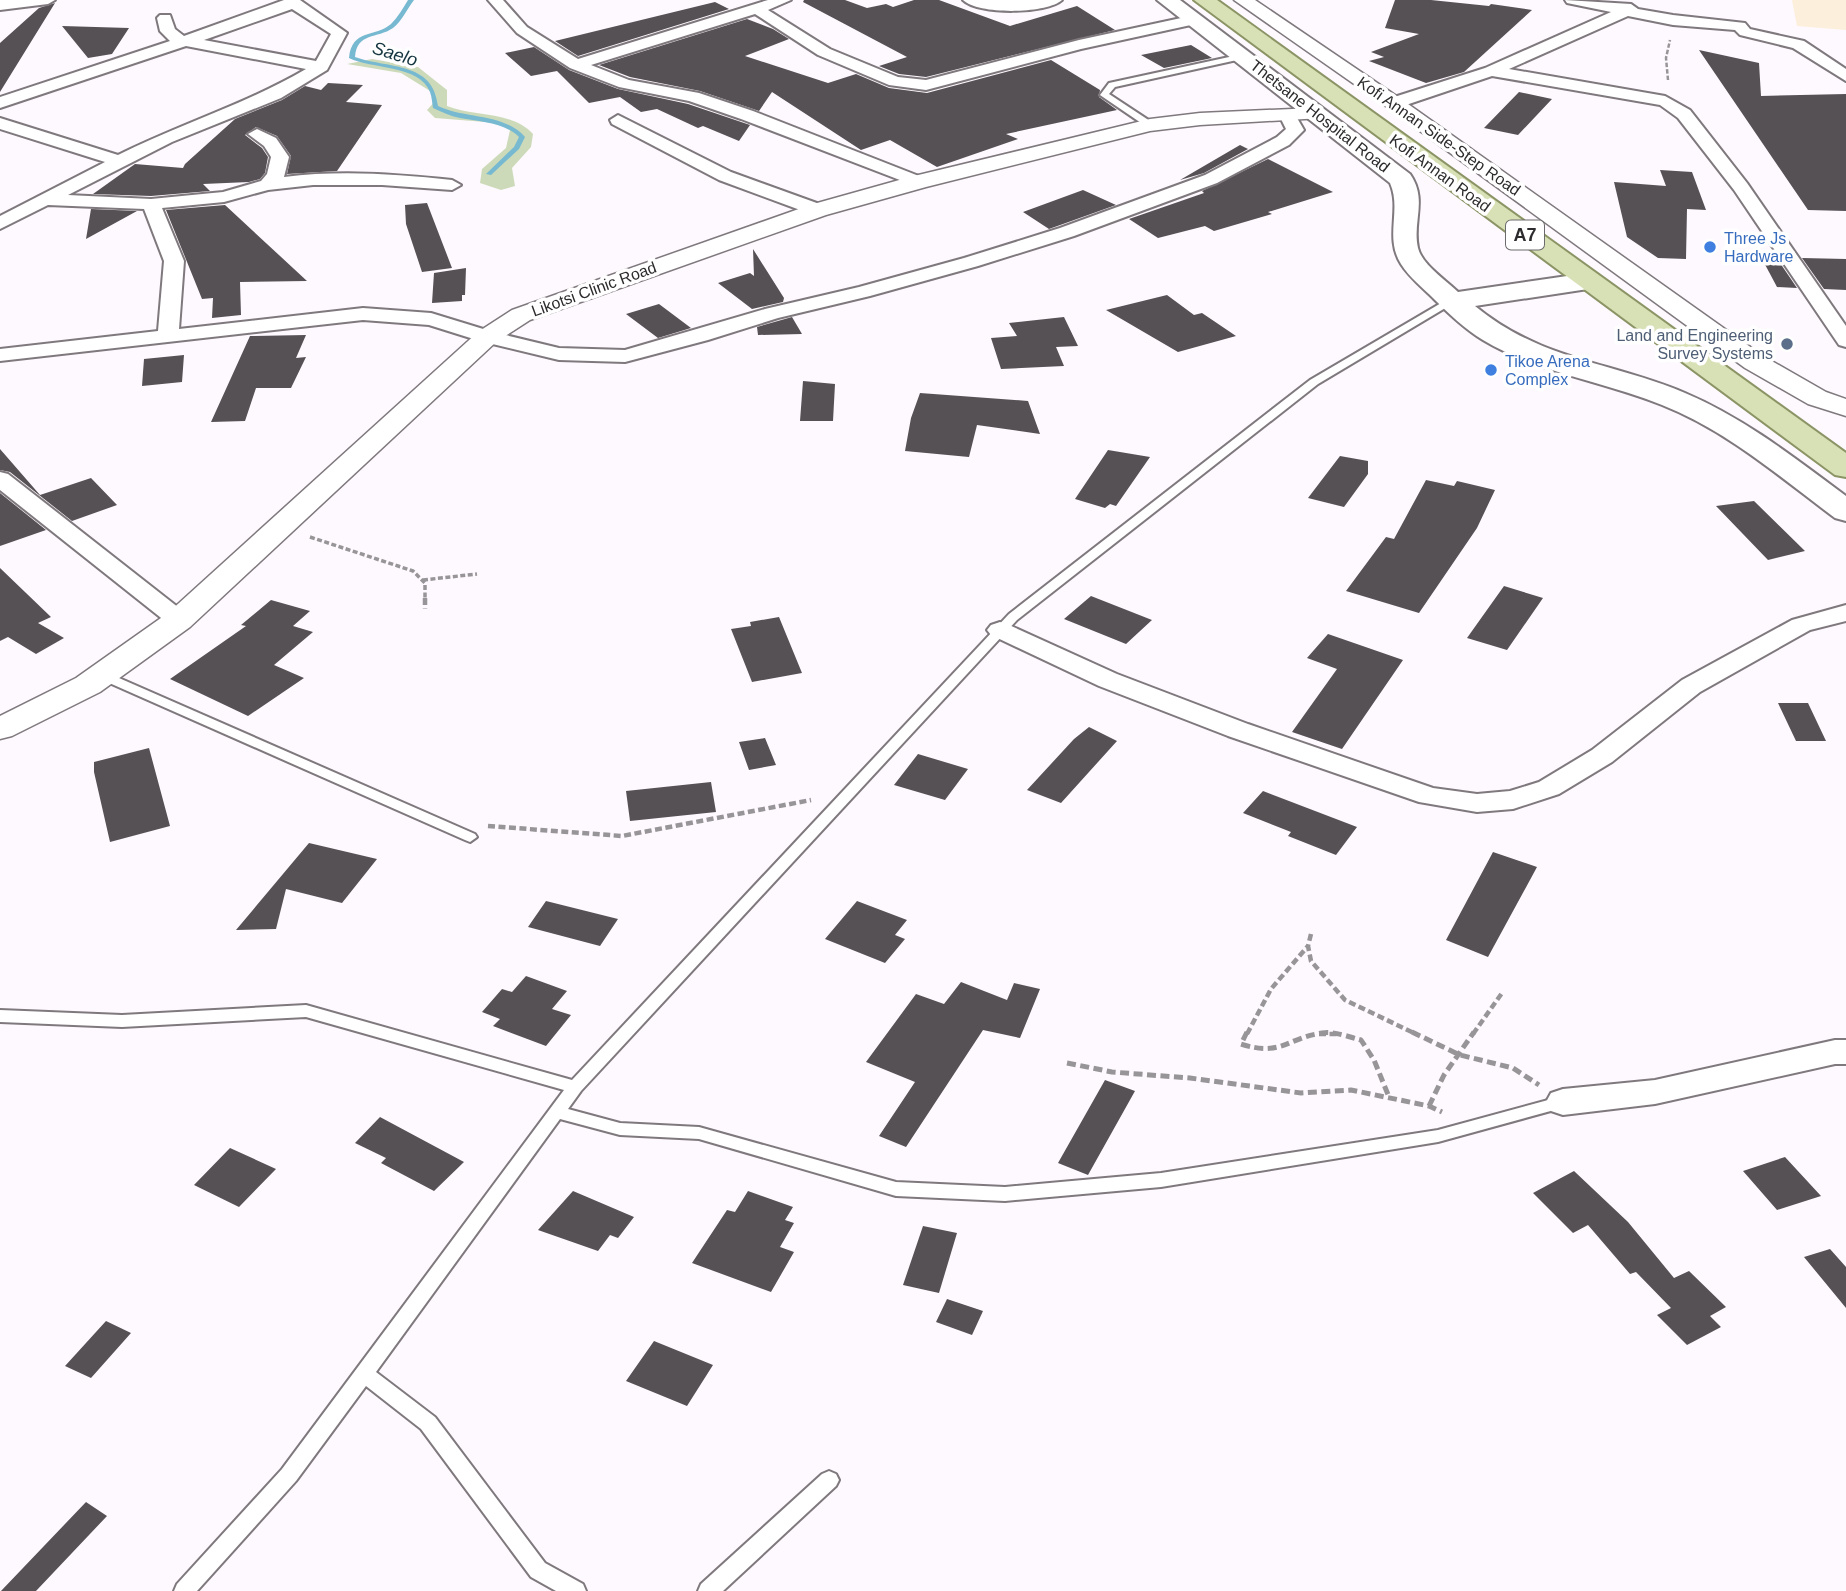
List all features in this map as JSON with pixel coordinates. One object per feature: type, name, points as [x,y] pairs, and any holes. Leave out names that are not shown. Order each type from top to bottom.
[{"type":"main road","name":"Thetsane Hospital Road","points":[[1167,0],[1199,10],[1244,56],[1401,179],[1408,193],[1405,247],[1414,264],[1452,301],[1491,333],[1533,354],[1672,398],[1710,415],[1763,449],[1846,511]]},
{"type":"main road","name":"Kofi Annan Road","points":[[1199,10],[1588,281],[1846,468]]},
{"type":"main road","points":[[1452,301],[1588,281]]},
{"type":"street","points":[[0,5],[48,0]]},
{"type":"street","points":[[495,0],[522,30],[576,65],[625,84],[693,97],[747,115],[918,182]]},
{"type":"street","points":[[576,65],[784,0]]},
{"type":"street","points":[[970,0],[985,5],[1007,6],[1033,5],[1055,0]]},
{"type":"street","name":"Kofi Annan Side-Step Road","points":[[1242,0],[1394,103],[1755,362],[1817,398],[1846,408]]},
{"type":"street","points":[[1572,0],[1634,5],[1673,20],[1740,26],[1745,32],[1798,44],[1846,76]]},
{"type":"street","points":[[0,103],[185,41],[292,1],[339,33],[321,67],[275,94],[166,138],[0,223]]},
{"type":"street","points":[[1394,103],[1491,71],[1634,5]]},
{"type":"street","points":[[757,9],[824,52],[895,82],[926,85],[1079,46],[1199,10]]},
{"type":"street","points":[[165,18],[168,31],[185,41],[321,67]]},
{"type":"street","points":[[1491,71],[1665,101],[1684,114],[1741,187],[1845,339]]},
{"type":"street","name":"Likotsi Clinic Road","points":[[0,729],[103,675],[180,620],[487,337],[521,315],[818,210],[918,182],[1150,125],[1200,119],[1315,114]]},
{"type":"street","points":[[0,355],[363,314],[431,319],[487,337],[559,354],[625,356],[701,336],[772,313],[863,292],[1068,232],[1211,179],[1283,141],[1295,130],[1287,115]]},
{"type":"street","points":[[618,120],[725,176],[818,210]]},
{"type":"street","points":[[0,123],[121,162]]},
{"type":"street","points":[[257,134],[270,142],[280,157],[276,176],[267,185]]},
{"type":"street","points":[[46,200],[151,204],[224,197],[267,185],[307,179],[412,181],[452,185]]},
{"type":"street","points":[[151,204],[174,261],[168,335]]},
{"type":"street","points":[[0,479],[180,620]]},
{"type":"street","points":[[1000,630],[1108,680],[1238,730],[1429,796],[1477,803],[1513,800],[1549,788],[1602,756],[1691,686],[1801,625],[1846,613]]},
{"type":"street","points":[[1563,1102],[1655,1092],[1835,1052],[1846,1052]]},
{"type":"lane","points":[[1150,125],[1104,95],[1112,85],[1244,56]]},
{"type":"lane","points":[[184,1591],[289,1475],[575,1087],[1000,630],[1013,617],[1314,382],[1452,301]]},
{"type":"lane","points":[[103,675],[470,837]]},
{"type":"lane","points":[[0,1016],[122,1021],[306,1011],[575,1087]]},
{"type":"lane","points":[[556,1112],[620,1129],[699,1133],[896,1189],[1005,1194],[1161,1180],[1438,1136],[1563,1102]]},
{"type":"lane","points":[[364,1374],[428,1423],[538,1570],[576,1591]]},
{"type":"lane","points":[[708,1591],[830,1480]]},
{"type":"path","points":[[1665,101],[1668,91],[1667,58],[1673,20]]},
{"type":"path","points":[[280,526],[413,571],[425,583],[425,609]]},
{"type":"path","points":[[422,580],[477,574]]},
{"type":"path","points":[[470,837],[480,826],[622,836],[817,799],[843,801]]},
{"type":"path","points":[[1311,934],[1308,946],[1311,961],[1345,1000],[1460,1055],[1513,1068],[1563,1102]]},
{"type":"path","points":[[1308,946],[1270,989],[1241,1044],[1258,1051],[1277,1050],[1324,1032],[1361,1040],[1374,1060],[1389,1098]]},
{"type":"path","points":[[1429,1106],[1444,1075],[1502,993]]},
{"type":"path","points":[[1067,1063],[1112,1072],[1190,1078],[1301,1093],[1351,1090],[1429,1106],[1471,1126]]},
{"type":"shaded area","points":[[1792,0],[1846,0],[1846,30],[1797,26]]},
{"type":"green space","points":[[372,59],[418,67],[447,90],[447,106],[515,121],[533,134],[531,147],[512,168],[515,186],[501,190],[480,183],[482,169],[506,148],[510,130],[498,123],[435,118],[427,110],[436,100],[435,94],[401,73],[347,64]]},
{"type":"building","points":[[845,0],[867,8],[886,4],[893,7],[914,0],[939,0],[1010,26],[1077,6],[1115,30],[926,77],[899,74],[879,66],[907,57],[803,2]]},
{"type":"building","points":[[1395,0],[1491,4],[1532,10],[1464,72],[1426,83],[1369,61],[1384,57],[1371,52],[1419,34],[1385,28]]},
{"type":"building","points":[[715,2],[729,9],[578,56],[555,41]]},
{"type":"building","points":[[55,3],[0,92],[0,43],[39,8]]},
{"type":"building","points":[[747,19],[773,29],[789,39],[745,56],[828,83],[856,74],[889,88],[927,93],[1051,60],[1100,90],[1099,97],[1117,110],[1006,134],[1018,139],[937,167],[890,140],[861,150],[772,92],[759,111],[700,91],[630,77],[599,65]]},
{"type":"building","points":[[62,26],[129,28],[112,54],[88,58]]},
{"type":"building","points":[[1191,45],[1212,58],[1164,68],[1141,55]]},
{"type":"building","points":[[534,47],[569,70],[618,89],[688,104],[750,125],[739,141],[703,126],[698,128],[657,109],[641,112],[620,97],[589,103],[557,71],[531,76],[505,53]]},
{"type":"building","points":[[1699,50],[1759,63],[1761,96],[1846,94],[1846,211],[1808,210]]},
{"type":"building","points":[[328,83],[363,85],[346,102],[382,105],[337,171],[287,174],[291,156],[277,136],[256,127],[245,135],[262,148],[268,157],[265,173],[260,179],[203,184],[210,191],[151,196],[93,194],[135,164],[183,168],[235,119],[282,100],[305,86],[321,90]]},
{"type":"building","points":[[1519,92],[1552,99],[1518,135],[1484,128]]},
{"type":"building","points":[[1240,145],[1248,149],[1204,173],[1180,180]]},
{"type":"building","points":[[1268,159],[1333,192],[1214,231],[1205,226],[1158,238],[1129,219],[1204,193],[1202,191]]},
{"type":"building","points":[[1660,170],[1692,172],[1706,210],[1687,209],[1686,259],[1658,258],[1627,237],[1614,182],[1666,186]]},
{"type":"building","points":[[1083,190],[1116,205],[1049,229],[1023,212]]},
{"type":"building","points":[[427,203],[452,268],[422,272],[406,224],[405,205]]},
{"type":"building","points":[[225,205],[307,281],[240,282],[241,315],[212,318],[213,298],[202,299],[166,210]]},
{"type":"building","points":[[91,209],[137,211],[86,239]]},
{"type":"building","points":[[753,249],[784,298],[783,302],[752,309],[718,283],[750,273],[754,276]]},
{"type":"building","points":[[1761,257],[1776,257],[1797,288],[1777,287]]},
{"type":"building","points":[[1802,258],[1846,259],[1846,290],[1824,289]]},
{"type":"building","points":[[466,268],[465,295],[462,295],[462,301],[432,303],[434,273]]},
{"type":"building","points":[[1167,295],[1194,315],[1202,313],[1236,336],[1178,352],[1106,310]]},
{"type":"building","points":[[659,304],[691,328],[658,338],[626,314]]},
{"type":"building","points":[[792,317],[802,334],[758,335],[757,327]]},
{"type":"building","points":[[1064,317],[1078,346],[1056,347],[1064,366],[1001,369],[991,338],[1017,336],[1009,323]]},
{"type":"building","points":[[306,335],[296,358],[306,357],[291,388],[256,388],[245,421],[211,422],[250,336]]},
{"type":"building","points":[[184,355],[182,382],[142,386],[144,359]]},
{"type":"building","points":[[803,381],[835,384],[833,421],[800,421]]},
{"type":"building","points":[[920,393],[1028,401],[1040,434],[977,425],[969,457],[905,451],[911,418]]},
{"type":"building","points":[[0,449],[40,495],[91,478],[117,505],[72,521],[10,472],[0,470]]},
{"type":"building","points":[[1108,450],[1150,457],[1116,506],[1110,504],[1105,508],[1075,499]]},
{"type":"building","points":[[1340,456],[1368,461],[1368,474],[1344,507],[1308,498]]},
{"type":"building","points":[[1426,480],[1454,486],[1457,481],[1495,490],[1477,528],[1419,613],[1346,591],[1386,537],[1394,539]]},
{"type":"building","points":[[0,493],[46,530],[0,546]]},
{"type":"building","points":[[1754,501],[1805,551],[1768,560],[1716,506]]},
{"type":"building","points":[[0,568],[51,617],[38,623],[64,638],[36,654],[8,637],[0,641]]},
{"type":"building","points":[[1504,586],[1543,598],[1507,650],[1467,638]]},
{"type":"building","points":[[1091,596],[1152,620],[1126,644],[1064,619]]},
{"type":"building","points":[[271,600],[310,611],[293,626],[313,632],[274,665],[304,678],[248,716],[170,679],[246,626],[241,625]]},
{"type":"building","points":[[779,617],[802,673],[752,682],[731,629],[751,626],[750,622]]},
{"type":"building","points":[[1328,634],[1403,660],[1342,749],[1292,732],[1337,669],[1307,658]]},
{"type":"building","points":[[1778,703],[1808,703],[1826,741],[1796,741]]},
{"type":"building","points":[[1089,727],[1117,741],[1061,803],[1027,790],[1074,739]]},
{"type":"building","points":[[765,738],[776,765],[749,770],[739,742]]},
{"type":"building","points":[[149,748],[170,826],[110,842],[94,762]]},
{"type":"building","points":[[918,754],[968,769],[945,800],[894,785]]},
{"type":"building","points":[[711,782],[716,812],[630,821],[626,791]]},
{"type":"building","points":[[1263,791],[1357,827],[1336,855],[1288,836],[1291,832],[1243,813]]},
{"type":"building","points":[[309,843],[377,859],[342,903],[286,889],[276,929],[236,930]]},
{"type":"building","points":[[1493,852],[1537,867],[1488,957],[1446,940]]},
{"type":"building","points":[[546,901],[618,919],[600,946],[528,927]]},
{"type":"building","points":[[857,901],[907,920],[895,935],[905,939],[885,963],[825,939]]},
{"type":"building","points":[[526,976],[567,991],[552,1009],[571,1015],[546,1046],[493,1026],[500,1019],[482,1012],[502,989],[512,992]]},
{"type":"building","points":[[961,982],[1007,1000],[1014,983],[1040,989],[1020,1038],[983,1030],[906,1147],[879,1136],[915,1082],[866,1062],[916,994],[944,1004]]},
{"type":"building","points":[[1105,1080],[1135,1091],[1088,1175],[1058,1163]]},
{"type":"building","points":[[380,1117],[464,1162],[434,1191],[381,1163],[386,1158],[355,1143]]},
{"type":"building","points":[[230,1148],[276,1169],[239,1207],[194,1185]]},
{"type":"building","points":[[1785,1157],[1821,1196],[1777,1210],[1743,1171]]},
{"type":"building","points":[[1574,1171],[1628,1222],[1674,1278],[1689,1271],[1726,1307],[1710,1316],[1721,1327],[1687,1345],[1657,1315],[1671,1308],[1636,1272],[1630,1274],[1588,1225],[1573,1233],[1533,1193]]},
{"type":"building","points":[[573,1191],[634,1217],[618,1238],[610,1235],[598,1251],[538,1230]]},
{"type":"building","points":[[748,1191],[793,1207],[785,1220],[794,1223],[780,1247],[794,1252],[771,1292],[692,1263],[727,1210],[735,1212]]},
{"type":"building","points":[[923,1226],[957,1233],[939,1293],[903,1285]]},
{"type":"building","points":[[1830,1249],[1846,1267],[1846,1308],[1804,1257]]},
{"type":"building","points":[[947,1299],[983,1311],[972,1335],[936,1322]]},
{"type":"building","points":[[106,1321],[131,1333],[91,1378],[65,1366]]},
{"type":"building","points":[[654,1341],[713,1365],[687,1406],[626,1381]]},
{"type":"building","points":[[86,1502],[107,1516],[36,1591],[1,1591]]},
{"type":"waterway","name":"Saelo","points":[[411,0],[392,26],[359,40],[355,44],[352,58],[417,75],[427,82],[433,93],[435,107],[446,112],[496,122],[516,130],[522,137],[517,148],[489,174]]},
{"type":"place","name":"Three Js Hardware","points":[[1710,247]]},
{"type":"place","name":"Land and Engineering Survey Systems","points":[[1787,344]]},
{"type":"place","name":"Tikoe Arena Complex","points":[[1491,370]]}]
